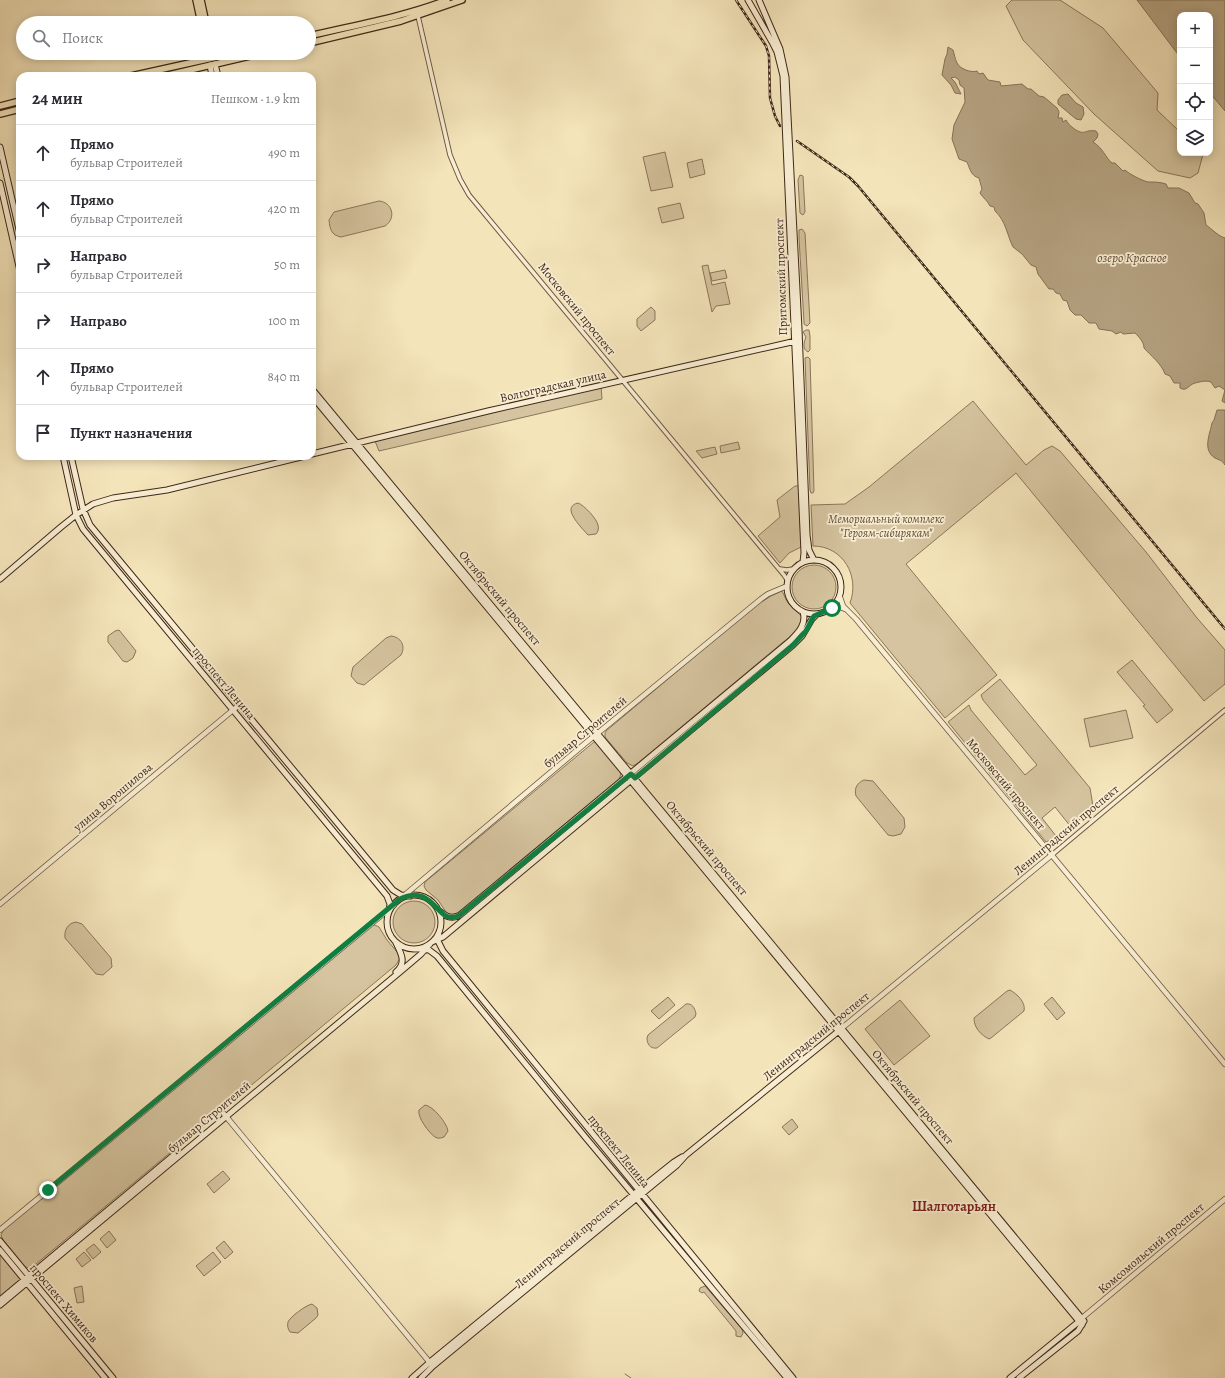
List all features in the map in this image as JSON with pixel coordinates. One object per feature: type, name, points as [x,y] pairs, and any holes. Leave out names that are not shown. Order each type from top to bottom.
[{"type":"main road","points":[[196,0],[199,16]]},
{"type":"main road","points":[[201,0],[204,16]]},
{"type":"main road","points":[[316,34],[400,15],[447,0]]},
{"type":"main road","points":[[316,41],[418,16],[462,0]]},
{"type":"main road","name":"Притомский проспект","points":[[748,0],[777,52],[783,76],[790,236],[807,535],[809,550],[814,560]]},
{"type":"main road","points":[[751,7],[757,10],[760,2]]},
{"type":"main road","name":"Притомский проспект","points":[[760,2],[780,49],[786,77],[797,341],[804,553],[803,562]]},
{"type":"main road","points":[[146,72],[192,60]]},
{"type":"main road","points":[[212,60],[216,72]]},
{"type":"main road","points":[[182,72],[234,60]]},
{"type":"main road","points":[[212,72],[213,65]]},
{"type":"main road","points":[[0,106],[16,102]]},
{"type":"main road","points":[[0,114],[16,110]]},
{"type":"main road","points":[[0,147],[16,217]]},
{"type":"main road","points":[[0,183],[16,252]]},
{"type":"main road","name":"Волгоградская улица","points":[[316,453],[622,380],[797,341]]},
{"type":"main road","name":"Октябрьский проспект","points":[[316,394],[354,444]]},
{"type":"main road","name":"Октябрьский проспект","points":[[316,401],[354,444],[1082,1321]]},
{"type":"main road","name":"проспект Ленина","points":[[64,460],[76,514],[80,524],[87,534],[387,896],[391,908]]},
{"type":"main road","name":"проспект Ленина","points":[[72,460],[83,509],[93,529],[393,890],[402,898]]},
{"type":"main road","points":[[0,579],[76,514],[98,502],[167,490],[289,460]]},
{"type":"main road","points":[[426,949],[408,948],[396,942],[388,930],[386,921],[391,908],[402,898],[419,896],[426,898],[433,903],[438,910],[448,917],[454,918],[460,915],[793,645],[806,631],[812,619],[818,614],[832,608],[840,597],[841,587],[838,573],[827,563],[814,560],[803,562],[793,569],[787,584],[791,602],[803,612],[818,614]]},
{"type":"main road","points":[[419,948],[438,940],[796,635],[804,622],[803,612]]},
{"type":"main road","points":[[438,910],[440,924],[438,940]]},
{"type":"main road","points":[[431,943],[439,932]]},
{"type":"main road","name":"проспект Ленина","points":[[438,940],[443,951],[793,1378]]},
{"type":"main road","name":"бульвар Строителей","points":[[226,1115],[400,969],[402,959],[396,942]]},
{"type":"main road","name":"бульвар Строителей","points":[[0,1300],[28,1279],[395,976],[431,943]]},
{"type":"main road","name":"проспект Ленина","points":[[426,949],[437,956],[786,1378]]},
{"type":"main road","name":"Ленинградский проспект","points":[[412,1378],[432,1364],[640,1192],[677,1166],[686,1155],[840,1030]]},
{"type":"main road","name":"проспект Химиков","points":[[0,1241],[106,1378]]},
{"type":"main road","name":"проспект Химиков","points":[[0,1250],[28,1279],[113,1378]]},
{"type":"main road","name":"бульвар Строителей","points":[[0,1305],[28,1279]]},
{"type":"main road","name":"Комсомольский проспект","points":[[1010,1378],[1082,1321]]},
{"type":"main road","name":"Комсомольский проспект","points":[[1019,1378],[1078,1331],[1082,1321]]},
{"type":"main road","name":"Ленинградский проспект","points":[[421,1378],[432,1364]]},
{"type":"street","name":"Московский проспект","points":[[418,16],[450,155],[460,179],[469,195],[778,569],[787,584]]},
{"type":"street","points":[[778,569],[793,569]]},
{"type":"street","name":"бульвар Строителей","points":[[402,898],[761,599],[787,584]]},
{"type":"street","name":"Московский проспект","points":[[840,597],[841,602],[847,610],[1053,854],[1192,1026],[1225,1064]]},
{"type":"street","points":[[832,608],[840,607],[847,610]]},
{"type":"street","name":"улица Ворошилова","points":[[0,904],[239,705]]},
{"type":"street","name":"Ленинградский проспект","points":[[840,1030],[1225,710]]},
{"type":"street","points":[[0,1230],[391,908]]},
{"type":"street","points":[[226,1115],[432,1364]]},
{"type":"street","name":"Комсомольский проспект","points":[[1082,1321],[1089,1312],[1225,1199]]},
{"type":"green space","points":[[1012,0],[1060,0],[1103,28],[1158,93],[1157,110],[1177,129],[1177,156],[1202,156],[1198,173],[1190,178],[1158,171],[1094,114],[1023,40],[1006,6]]},
{"type":"green space","points":[[665,152],[673,187],[651,191],[643,157]]},
{"type":"green space","points":[[702,159],[705,174],[690,178],[687,163]]},
{"type":"green space","points":[[800,175],[803,176],[805,212],[803,215],[800,213],[798,180]]},
{"type":"green space","points":[[379,201],[390,207],[392,215],[389,223],[385,226],[341,237],[333,233],[329,220],[334,212]]},
{"type":"green space","points":[[680,203],[684,218],[662,223],[658,208]]},
{"type":"green space","points":[[802,229],[805,233],[810,323],[807,326],[804,324],[799,238],[799,230]]},
{"type":"green space","points":[[708,265],[712,285],[725,282],[730,304],[716,306],[712,312],[702,266]]},
{"type":"green space","points":[[725,270],[727,278],[712,281],[710,273]]},
{"type":"green space","points":[[651,307],[655,311],[655,320],[641,331],[637,326],[637,319]]},
{"type":"green space","points":[[809,330],[810,336],[810,350],[808,352],[806,351],[804,345],[806,337],[803,332]]},
{"type":"green space","points":[[808,357],[810,359],[813,493],[811,493],[810,490],[805,358]]},
{"type":"green space","points":[[601,385],[602,399],[379,451],[375,441]]},
{"type":"green space","name":"Мемориальный комплекс \"Героям-сибирякам\"","points":[[973,401],[1026,465],[1044,450],[1052,446],[1060,451],[1146,552],[1197,618],[1225,650],[1225,684],[1204,701],[1016,473],[906,564],[997,675],[945,718],[850,603],[853,593],[853,583],[851,573],[841,557],[824,547],[813,546],[811,505],[845,504],[869,487]]},
{"type":"green space","points":[[738,442],[740,449],[721,453],[720,446]]},
{"type":"green space","points":[[715,447],[717,454],[702,458],[696,451]]},
{"type":"green space","points":[[795,486],[799,486],[801,547],[789,553],[780,563],[758,536],[780,517],[777,500]]},
{"type":"green space","points":[[578,503],[587,509],[597,522],[598,531],[596,534],[588,535],[574,518],[571,509],[573,505]]},
{"type":"green space","points":[[814,565],[826,569],[832,575],[836,587],[832,599],[826,605],[814,609],[802,605],[796,599],[792,587],[796,575],[802,569]]},
{"type":"green space","points":[[782,591],[788,603],[802,617],[800,625],[795,632],[638,763],[633,766],[627,763],[605,737],[606,731],[755,606]]},
{"type":"green space","points":[[119,630],[136,651],[133,658],[127,662],[123,661],[108,642],[108,636]]},
{"type":"green space","points":[[391,636],[402,642],[403,648],[401,655],[364,685],[357,683],[351,676],[353,667],[386,638]]},
{"type":"green space","points":[[1132,660],[1173,710],[1157,723],[1143,706],[1145,705],[1117,672]]},
{"type":"green space","points":[[1000,679],[1090,788],[1093,806],[1071,827],[1055,807],[1042,818],[1056,836],[1055,838],[1046,842],[948,722],[969,705],[971,710],[1025,775],[1037,765],[983,700],[981,695]]},
{"type":"green space","points":[[1126,710],[1133,738],[1090,747],[1084,719]]},
{"type":"green space","points":[[594,742],[596,742],[621,773],[619,780],[459,913],[451,915],[446,912],[438,900],[426,890],[424,886],[425,882]]},
{"type":"green space","points":[[864,780],[873,781],[904,818],[905,827],[901,834],[893,836],[888,835],[856,796],[855,791],[857,786]]},
{"type":"green space","points":[[410,901],[418,901],[426,904],[432,910],[435,922],[432,934],[426,940],[418,943],[410,943],[402,940],[396,934],[393,926],[393,918],[396,910],[402,904]]},
{"type":"green space","points":[[76,922],[82,924],[111,958],[112,967],[103,975],[96,974],[65,938],[67,927]]},
{"type":"green space","points":[[372,925],[379,927],[387,940],[398,953],[400,958],[396,965],[30,1269],[24,1266],[3,1240],[1,1235],[4,1229]]},
{"type":"green space","points":[[1010,990],[1018,996],[1024,1004],[1024,1011],[989,1039],[978,1031],[974,1018]]},
{"type":"green space","points":[[668,997],[675,1005],[659,1019],[651,1011]]},
{"type":"green space","points":[[1052,997],[1065,1013],[1057,1020],[1044,1004]]},
{"type":"green space","points":[[900,1000],[930,1036],[894,1065],[865,1029]]},
{"type":"green space","points":[[686,1004],[692,1005],[696,1014],[695,1017],[657,1048],[649,1046],[647,1038],[648,1035]]},
{"type":"green space","points":[[425,1105],[432,1108],[445,1124],[448,1131],[444,1137],[435,1137],[424,1125],[420,1117],[419,1110]]},
{"type":"green space","points":[[792,1119],[798,1127],[789,1135],[782,1127]]},
{"type":"green space","points":[[223,1171],[230,1179],[214,1193],[207,1184]]},
{"type":"green space","points":[[109,1231],[116,1240],[107,1248],[100,1239]]},
{"type":"green space","points":[[224,1241],[233,1252],[225,1259],[216,1248]]},
{"type":"green space","points":[[94,1244],[101,1252],[93,1259],[86,1250]]},
{"type":"green space","points":[[0,1250],[24,1279],[0,1300]]},
{"type":"green space","points":[[84,1252],[91,1260],[82,1267],[76,1259]]},
{"type":"green space","points":[[213,1252],[221,1262],[204,1276],[196,1266]]},
{"type":"green space","points":[[82,1286],[84,1302],[77,1303],[74,1288]]},
{"type":"green space","points":[[705,1286],[742,1329],[743,1333],[741,1337],[736,1336],[736,1331],[704,1292],[702,1293],[699,1291],[700,1288]]},
{"type":"green space","points":[[312,1304],[317,1308],[318,1315],[316,1318],[298,1333],[290,1332],[288,1329],[289,1320],[302,1309]]},
{"type":"water","points":[[1137,0],[1225,0],[1225,111],[1213,97],[1213,12],[1177,12],[1177,53]]},
{"type":"water","name":"озеро Красное","points":[[948,47],[953,50],[958,65],[963,69],[977,71],[979,74],[983,73],[988,80],[1000,82],[1001,86],[1022,84],[1039,96],[1044,97],[1057,108],[1059,112],[1058,118],[1062,118],[1063,122],[1066,120],[1073,128],[1080,132],[1096,131],[1098,134],[1097,138],[1093,142],[1112,163],[1115,163],[1123,171],[1125,170],[1148,182],[1164,183],[1168,188],[1179,188],[1189,193],[1195,203],[1198,204],[1204,213],[1206,225],[1217,234],[1225,238],[1225,390],[1219,386],[1215,388],[1211,382],[1207,381],[1195,383],[1186,389],[1180,388],[1180,383],[1174,383],[1170,376],[1165,374],[1158,363],[1144,348],[1140,338],[1135,333],[1123,334],[1121,332],[1116,334],[1112,331],[1099,329],[1096,323],[1089,323],[1081,315],[1075,315],[1070,310],[1067,301],[1063,300],[1060,294],[1056,293],[1053,289],[1049,289],[1038,274],[1036,267],[1031,265],[1022,254],[1013,247],[1002,219],[995,211],[994,207],[990,206],[980,193],[982,189],[979,178],[972,174],[967,162],[959,159],[952,139],[954,125],[965,102],[964,88],[960,85],[959,80],[955,77],[951,78],[955,82],[961,94],[955,93],[951,85],[942,75]]},
{"type":"water","points":[[1068,94],[1076,103],[1083,107],[1084,114],[1081,120],[1076,119],[1058,104],[1058,100],[1062,95]]},
{"type":"water","points":[[1225,390],[1225,403],[1222,401]]},
{"type":"water","points":[[1217,410],[1225,410],[1225,465],[1222,461],[1211,455],[1208,446],[1212,423]]},
{"type":"waterway","points":[[625,1374],[631,1378]]},
{"type":"railway","points":[[736,0],[766,46],[769,56],[770,98],[775,116],[780,126]]},
{"type":"railway","points":[[797,141],[849,177],[858,186],[1225,629]]},
{"type":"district","name":"Шалготарьян","points":[[954,1206]]},
{"type":"route","points":[[48,1190],[400,899],[410,896],[422,896],[430,900],[444,915],[454,918],[458,917],[631,774],[635,778],[793,645],[806,631],[814,616],[832,608]]}]
